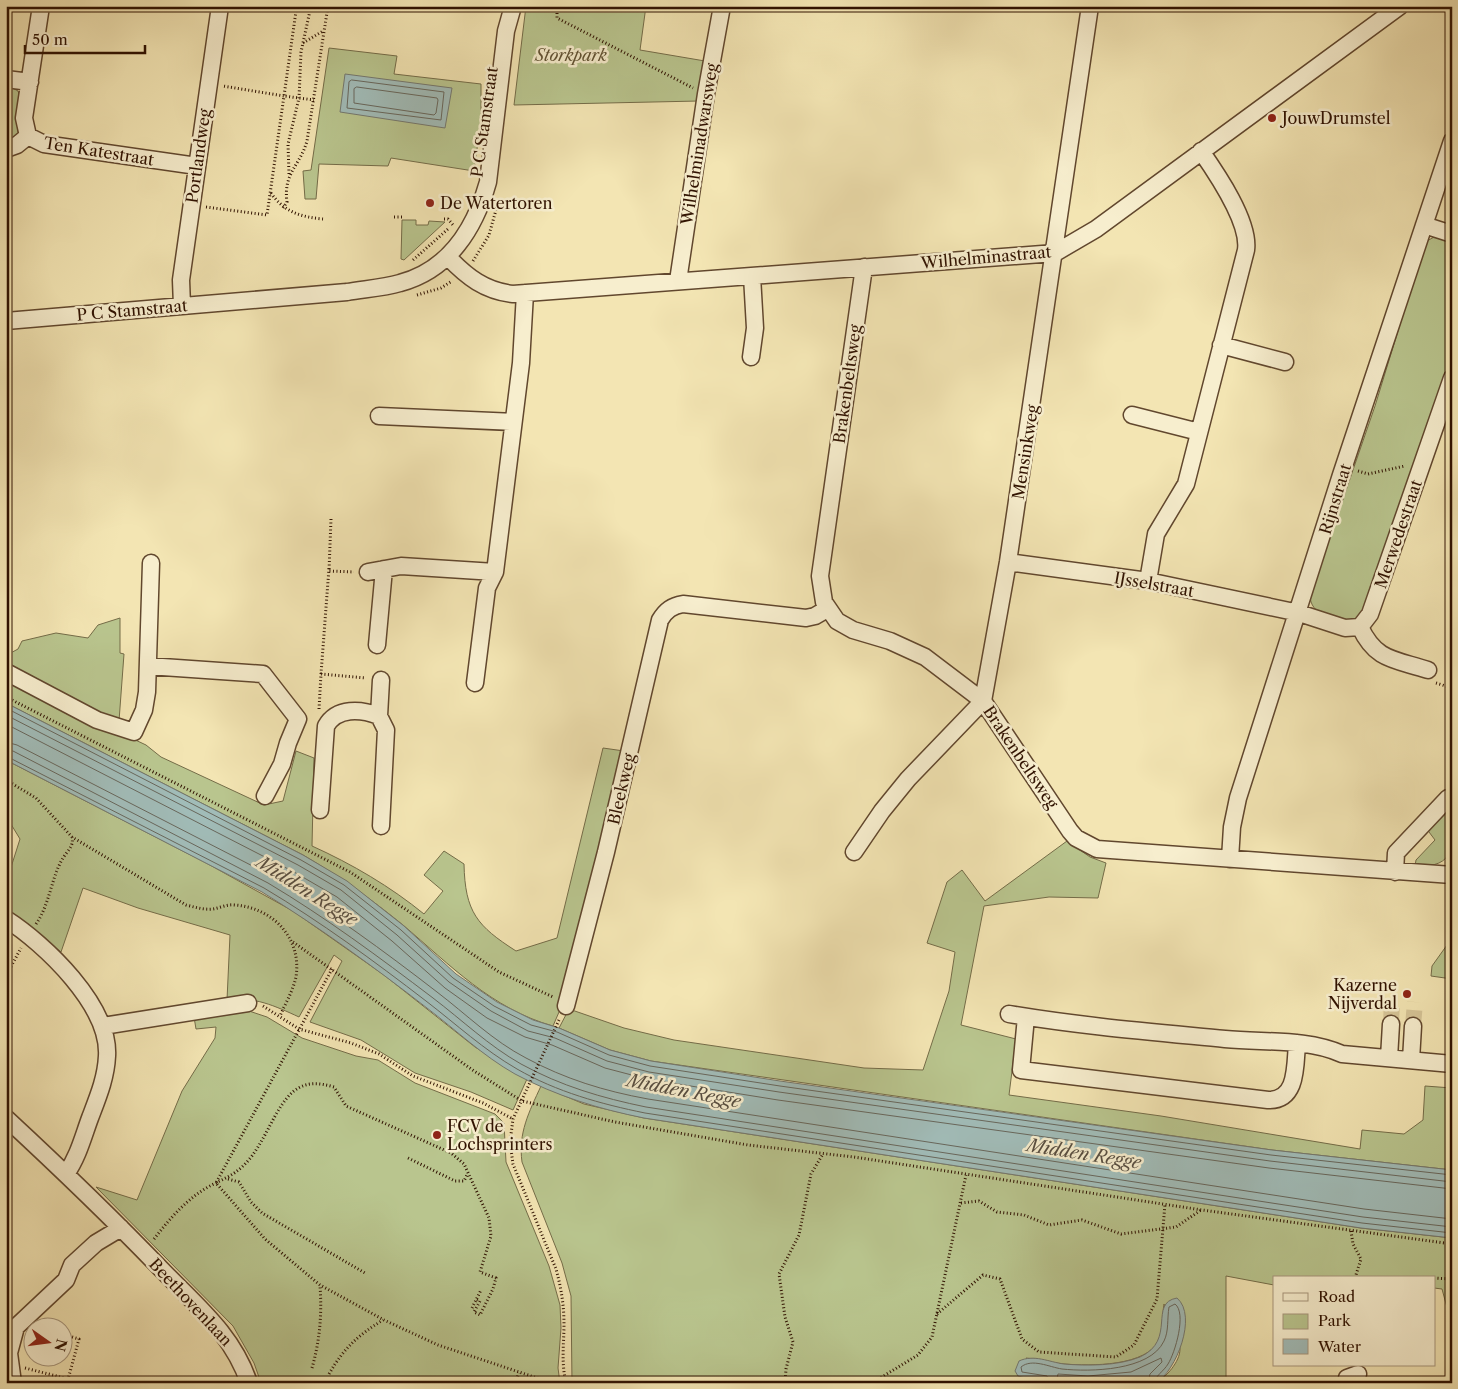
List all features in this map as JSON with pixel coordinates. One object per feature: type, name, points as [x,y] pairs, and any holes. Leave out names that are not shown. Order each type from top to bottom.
[{"type":"street","points":[[28,136],[24,118],[41,6]]},
{"type":"street","name":"Portlandweg","points":[[182,306],[181,280],[220,6]]},
{"type":"street","name":"P C Stamstraat","points":[[502,6],[506,31]]},
{"type":"street","name":"P C Stamstraat","points":[[6,321],[347,292],[399,284],[425,273],[448,257],[474,222],[488,182],[506,31],[513,6]]},
{"type":"street","name":"Wilhelminadwarsweg","points":[[678,281],[706,94],[722,6]]},
{"type":"street","name":"Mensinkweg","points":[[983,701],[1008,562],[1090,6]]},
{"type":"street","name":"Wilhelminastraat","points":[[448,257],[463,272],[490,290],[507,293],[525,293],[1055,253],[1096,229],[1382,12],[1400,6]]},
{"type":"street","points":[[6,79],[30,82]]},
{"type":"street","name":"Ten Katestraat","points":[[6,149],[17,145],[28,136],[44,144],[197,166]]},
{"type":"street","name":"Rijnstraat","points":[[1230,859],[1232,827],[1238,798],[1299,613],[1344,466],[1452,141]]},
{"type":"street","points":[[1148,581],[1156,534],[1184,488],[1246,250],[1247,239],[1225,187],[1201,151]]},
{"type":"street","points":[[1424,225],[1452,234]]},
{"type":"street","name":"Brakenbeltsweg","points":[[864,267],[820,576],[821,594],[827,609],[837,621],[853,630],[890,641],[925,657],[983,701],[1070,832],[1080,841],[1097,849],[1452,875]]},
{"type":"street","points":[[750,357],[755,328],[752,276]]},
{"type":"street","points":[[475,683],[487,588],[495,572],[521,363],[525,293]]},
{"type":"street","points":[[1222,345],[1285,362]]},
{"type":"street","name":"Merwedestraat","points":[[1360,626],[1370,614],[1452,378]]},
{"type":"street","points":[[1132,415],[1199,432]]},
{"type":"street","points":[[379,416],[513,422]]},
{"type":"street","name":"IJsselstraat","points":[[1008,562],[1148,581],[1299,613]]},
{"type":"street","points":[[6,672],[97,720],[134,732],[144,710],[147,692],[151,563]]},
{"type":"street","points":[[368,572],[400,566],[495,572]]},
{"type":"street","points":[[377,645],[384,569]]},
{"type":"street","name":"Bleekweg","points":[[567,1004],[606,852],[660,620],[664,613],[669,608],[683,604],[806,618],[815,616],[827,609]]},
{"type":"street","points":[[1299,613],[1345,628],[1360,626],[1368,643],[1377,653],[1428,670]]},
{"type":"street","points":[[148,666],[263,674],[298,719],[282,764],[265,796]]},
{"type":"street","points":[[381,680],[379,716],[386,730],[381,826]]},
{"type":"street","points":[[854,852],[882,810],[908,779],[983,701]]},
{"type":"street","points":[[320,810],[326,726],[330,718],[345,712],[369,712],[379,716]]},
{"type":"street","points":[[1395,872],[1396,853],[1448,798],[1452,799]]},
{"type":"street","points":[[6,919],[28,933],[63,967],[103,1026],[108,1054],[103,1081],[75,1158],[66,1174]]},
{"type":"street","points":[[103,1026],[248,1003]]},
{"type":"street","points":[[1009,1014],[1227,1040],[1297,1043],[1327,1047],[1342,1054],[1452,1064]]},
{"type":"street","points":[[1026,1017],[1021,1070],[1268,1100],[1283,1098],[1290,1091],[1297,1043]]},
{"type":"street","points":[[1400,1059],[1402,1025]]},
{"type":"street","name":"Beethovenlaan","points":[[6,1118],[121,1228],[224,1334],[242,1360],[249,1383]]},
{"type":"street","points":[[13,1383],[9,1353],[16,1326],[66,1280],[72,1266],[96,1243],[121,1228]]},
{"type":"path","points":[[284,208],[287,202],[285,191],[289,174],[288,144],[299,98],[303,43],[311,6]]},
{"type":"path","points":[[289,174],[304,150],[314,100],[328,6]]},
{"type":"path","points":[[557,6],[557,18],[706,94]]},
{"type":"path","points":[[191,204],[267,215],[296,11]]},
{"type":"path","points":[[303,43],[324,30]]},
{"type":"path","points":[[221,85],[314,100]]},
{"type":"path","points":[[271,192],[284,208],[304,216],[323,219]]},
{"type":"path","points":[[394,217],[402,217]]},
{"type":"path","points":[[444,219],[448,219],[453,225]]},
{"type":"path","points":[[407,265],[457,220]]},
{"type":"path","points":[[1344,466],[1368,474],[1406,466],[1420,471]]},
{"type":"path","points":[[326,726],[318,707],[322,674],[331,518]]},
{"type":"path","points":[[329,568],[329,571],[368,572]]},
{"type":"path","points":[[322,674],[381,680]]},
{"type":"path","points":[[6,697],[350,872],[499,972],[567,1004],[513,1119],[510,1142],[513,1164],[556,1269],[561,1287],[564,1308],[562,1356],[566,1383]]},
{"type":"path","points":[[6,780],[36,798],[72,837],[186,905],[200,909],[214,909],[235,905],[255,909],[273,920],[293,942],[474,1070],[523,1100],[615,1122],[748,1145],[823,1154],[1202,1210],[1452,1244]]},
{"type":"path","points":[[6,976],[28,933],[42,915],[57,872],[72,846],[72,837]]},
{"type":"path","points":[[72,846],[82,842]]},
{"type":"path","points":[[293,942],[296,976],[280,1016],[299,1029],[351,1043],[378,1054],[413,1076],[483,1103],[513,1119]]},
{"type":"path","points":[[216,1183],[332,969]]},
{"type":"path","points":[[225,1180],[245,1166],[284,1103],[295,1090],[309,1084],[318,1083],[334,1087],[346,1106],[451,1153],[464,1164],[483,1202],[491,1228],[480,1272],[496,1278],[493,1289],[480,1314],[474,1312],[480,1302],[476,1299]]},
{"type":"path","points":[[785,1383],[793,1342],[785,1317],[779,1274],[799,1235],[811,1174],[823,1154]]},
{"type":"path","points":[[408,1158],[456,1181],[464,1181],[467,1173]]},
{"type":"path","points":[[872,1383],[925,1349],[932,1338],[966,1175]]},
{"type":"path","points":[[144,1251],[187,1202],[216,1183],[232,1179],[238,1182],[250,1202],[274,1221],[365,1273]]},
{"type":"path","points":[[216,1183],[265,1239],[320,1284],[384,1320],[438,1345],[552,1383]]},
{"type":"path","points":[[960,1203],[979,1201],[997,1212],[1024,1215],[1049,1225],[1082,1220],[1121,1234],[1176,1227],[1202,1210]]},
{"type":"path","points":[[937,1314],[983,1275],[1000,1279],[1022,1339],[1039,1352],[1116,1357],[1134,1345],[1157,1299],[1164,1228],[1164,1204]]},
{"type":"path","points":[[1351,1231],[1353,1244],[1361,1259],[1355,1276]]},
{"type":"path","points":[[1436,1278],[1452,1279]]},
{"type":"path","points":[[312,1368],[319,1345],[321,1329],[320,1284]]},
{"type":"path","points":[[472,1308],[481,1290]]},
{"type":"path","points":[[329,1374],[347,1346],[363,1332],[384,1320]]},
{"type":"path","points":[[72,1337],[79,1339],[72,1364]]},
{"type":"path","points":[[9,1363],[67,1381],[71,1366]]},
{"type":"path","points":[[515,1383],[519,1373]]},
{"type":"green space","name":"Storkpark","points":[[526,6],[646,6],[640,50],[705,61],[699,101],[514,105]]},
{"type":"green space","points":[[329,48],[397,56],[394,74],[481,84],[481,120],[474,171],[391,158],[388,166],[319,164],[316,199],[305,199],[303,171],[311,170]]},
{"type":"green space","points":[[9,86],[18,91],[20,97],[18,132],[14,141],[6,145],[6,99]]},
{"type":"green space","points":[[402,220],[416,220],[416,225],[428,225],[429,221],[445,222],[404,260],[401,259]]},
{"type":"green space","points":[[1434,237],[1452,241],[1452,362],[1361,618],[1350,622],[1337,619],[1318,612],[1311,602],[1310,595],[1375,406],[1424,246],[1427,241]]},
{"type":"green space","points":[[120,618],[120,653],[124,654],[119,721],[109,720],[6,666],[7,655],[18,649],[22,641],[56,633],[88,638],[98,625]]},
{"type":"green space","points":[[6,679],[146,745],[161,757],[264,805],[283,801],[296,751],[314,758],[312,846],[342,860],[371,877],[424,914],[443,891],[424,875],[444,851],[464,864],[467,894],[476,916],[492,934],[516,951],[557,938],[603,748],[624,751],[562,1005],[553,1026],[510,1009],[491,997],[455,970],[379,906],[303,855],[6,703]]},
{"type":"green space","points":[[6,760],[208,864],[293,911],[384,975],[475,1047],[527,1079],[513,1110],[471,1092],[415,1073],[361,1040],[310,1022],[342,961],[334,955],[299,1017],[255,1001],[246,999],[227,1000],[230,935],[138,908],[83,888],[61,952],[33,930],[6,913],[6,883],[20,839],[6,816]]},
{"type":"green space","points":[[1446,808],[1452,809],[1452,843],[1450,852],[1439,863],[1429,866],[1415,866],[1416,860],[1435,840],[1426,828]]},
{"type":"green space","points":[[1067,841],[1090,857],[1106,863],[1098,898],[1049,897],[984,906],[961,1025],[1016,1039],[1009,1095],[1161,1116],[1360,1149],[1362,1130],[1404,1134],[1423,1120],[1425,1086],[1452,1088],[1452,1170],[1272,1150],[651,1061],[610,1050],[559,1028],[569,1009],[624,1028],[674,1040],[864,1068],[923,1070],[949,991],[955,952],[927,943],[947,882],[962,870],[985,901]]},
{"type":"green space","points":[[1452,938],[1452,979],[1431,976],[1432,966]]},
{"type":"green space","points":[[246,1010],[267,1017],[302,1038],[356,1056],[378,1060],[415,1083],[495,1114],[504,1123],[506,1162],[549,1266],[560,1305],[561,1328],[558,1368],[560,1383],[261,1383],[254,1363],[233,1326],[96,1187],[137,1200],[182,1091],[215,1038],[216,1027],[196,1029],[194,1017]]},
{"type":"green space","points":[[541,1086],[584,1104],[644,1118],[1361,1228],[1452,1238],[1452,1326],[1442,1289],[1436,1288],[1436,1276],[1273,1276],[1273,1285],[1226,1276],[1226,1383],[1156,1383],[1172,1369],[1178,1359],[1180,1349],[1176,1333],[1164,1304],[1160,1339],[1153,1348],[1131,1360],[1117,1363],[1075,1365],[1026,1358],[1050,1381],[1067,1383],[572,1383],[571,1296],[562,1263],[522,1162],[523,1132]]},
{"type":"water","points":[[345,74],[452,88],[445,128],[340,112]]},
{"type":"water","name":"Midden Regge","points":[[6,703],[303,855],[347,881],[404,926],[456,974],[497,1002],[533,1020],[559,1028],[610,1050],[651,1061],[780,1081],[1272,1150],[1452,1170],[1452,1238],[1361,1228],[644,1118],[594,1106],[562,1095],[530,1082],[492,1059],[367,963],[262,892],[6,760]]},
{"type":"water","points":[[1177,1298],[1183,1306],[1185,1317],[1182,1343],[1171,1367],[1164,1377],[1156,1383],[1086,1384],[1049,1382],[1018,1376],[1015,1371],[1019,1361],[1030,1358],[1064,1364],[1092,1365],[1112,1364],[1140,1357],[1151,1350],[1157,1341],[1164,1307],[1169,1301]]},
{"type":"tunnel","points":[[1391,1024],[1392,1000]]},
{"type":"tunnel","points":[[1413,1026],[1415,1002]]},
{"type":"place","name":"JouwDrumstel","points":[[1272,118]]},
{"type":"place","name":"De Watertoren","points":[[430,203]]},
{"type":"place","name":"Kazerne Nijverdal","points":[[1407,994]]},
{"type":"place","name":"FCV de Lochsprinters","points":[[437,1135]]}]
